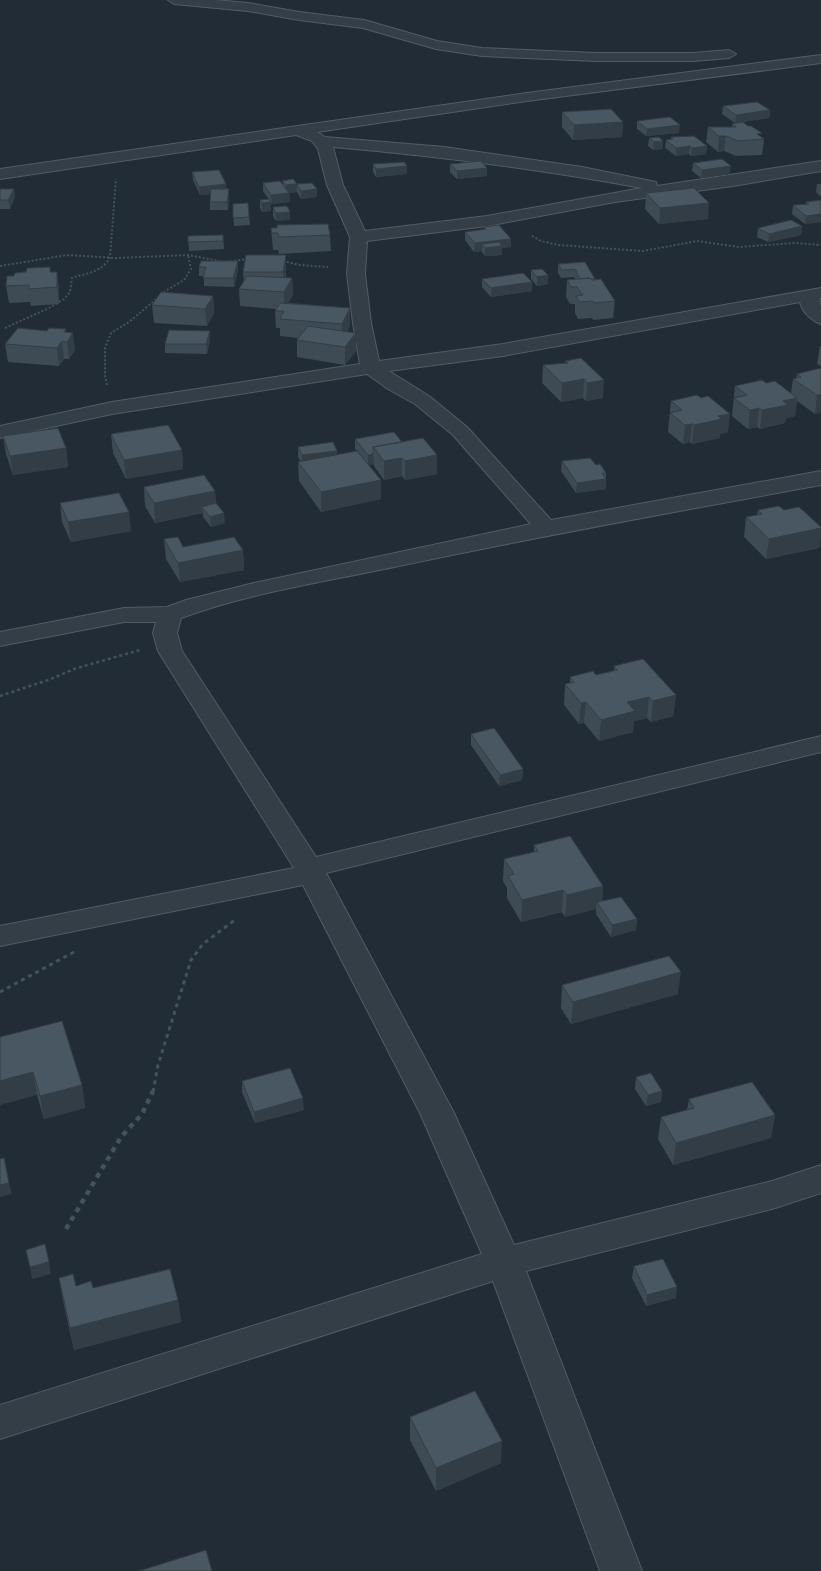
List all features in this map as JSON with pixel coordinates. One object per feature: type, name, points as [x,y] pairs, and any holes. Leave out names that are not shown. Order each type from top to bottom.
[{"type":"street","points":[[174,0],[248,7],[299,16],[364,24],[436,45],[482,52],[596,57],[694,65],[724,72]]},
{"type":"street","points":[[596,57],[694,56],[740,52]]},
{"type":"street","points":[[0,174],[528,97],[821,59]]},
{"type":"street","points":[[299,130],[318,138],[326,148],[335,185],[359,236],[356,268],[362,323],[371,368],[395,385],[422,400],[460,431],[546,528]]},
{"type":"street","points":[[320,141],[452,153],[582,172],[671,190]]},
{"type":"street","points":[[359,236],[487,221],[615,197],[821,166]]},
{"type":"street","points":[[0,432],[112,408],[371,368],[503,350],[815,294]]},
{"type":"street","points":[[815,294],[810,306],[821,318]]},
{"type":"street","points":[[0,639],[124,615],[170,614],[195,604],[254,590],[546,528],[821,478]]},
{"type":"street","points":[[170,614],[165,633],[170,651],[310,871],[438,1113],[504,1262],[621,1571]]},
{"type":"street","points":[[0,936],[277,880],[821,744]]},
{"type":"street","points":[[0,1422],[504,1262],[772,1195],[821,1179]]},
{"type":"path","points":[[5,328],[56,304],[69,294],[73,287],[72,278],[101,270],[108,265],[117,166],[113,157]]},
{"type":"path","points":[[487,221],[514,228],[541,241],[558,245],[628,251],[643,251],[697,241],[739,247],[795,243],[821,245]]},
{"type":"path","points":[[0,266],[67,255],[110,257],[188,255],[225,262],[256,259]]},
{"type":"path","points":[[112,408],[105,376],[105,348],[110,333],[129,322],[166,290],[184,280],[191,269],[188,255]]},
{"type":"path","points":[[280,260],[300,265],[356,268]]},
{"type":"path","points":[[0,696],[51,679],[74,669],[167,643]]},
{"type":"path","points":[[66,1229],[122,1137],[142,1114],[152,1096],[158,1065],[191,960],[202,944],[218,930],[264,902],[277,880]]},
{"type":"building","points":[[757,102],[770,110],[736,115],[723,106]]},
{"type":"building","points":[[611,109],[623,122],[574,125],[562,112]]},
{"type":"building","points":[[670,117],[680,125],[647,129],[637,121]]},
{"type":"building","points":[[743,122],[762,133],[757,134],[764,139],[738,141],[726,136],[719,136],[708,127],[736,127],[732,124]]},
{"type":"building","points":[[694,136],[707,146],[676,148],[666,140],[673,139],[671,137]]},
{"type":"building","points":[[659,137],[663,141],[654,142],[649,138]]},
{"type":"building","points":[[722,159],[731,166],[702,170],[693,163]]},
{"type":"building","points":[[481,161],[487,168],[457,171],[450,164]]},
{"type":"building","points":[[404,162],[407,166],[376,169],[373,164]]},
{"type":"building","points":[[219,170],[226,184],[199,187],[192,172]]},
{"type":"building","points":[[293,179],[297,184],[286,185],[282,181]]},
{"type":"building","points":[[280,181],[289,193],[271,195],[263,183]]},
{"type":"building","points":[[312,183],[317,189],[301,191],[297,184]]},
{"type":"building","points":[[694,188],[709,203],[660,208],[646,193]]},
{"type":"building","points":[[0,189],[14,189],[8,200],[0,200]]},
{"type":"building","points":[[211,189],[229,189],[227,202],[210,202]]},
{"type":"building","points":[[269,199],[271,202],[262,203],[260,200]]},
{"type":"building","points":[[821,200],[821,214],[806,216],[793,205],[809,204],[806,202]]},
{"type":"building","points":[[248,203],[249,217],[233,218],[233,204]]},
{"type":"building","points":[[287,206],[290,212],[276,213],[273,207]]},
{"type":"building","points":[[791,220],[802,226],[769,234],[758,228]]},
{"type":"building","points":[[328,224],[330,235],[279,237],[278,233],[272,233],[271,228],[277,228],[277,225]]},
{"type":"building","points":[[499,225],[511,239],[475,243],[465,232],[486,229],[484,227]]},
{"type":"building","points":[[223,235],[223,241],[188,242],[188,236]]},
{"type":"building","points":[[499,242],[502,246],[485,248],[482,244]]},
{"type":"building","points":[[246,255],[286,255],[283,272],[243,272]]},
{"type":"building","points":[[201,261],[238,261],[233,278],[203,278],[206,267],[199,267]]},
{"type":"building","points":[[585,262],[595,279],[580,279],[575,269],[562,270],[558,264]]},
{"type":"building","points":[[50,267],[50,272],[57,272],[57,287],[29,289],[29,285],[6,286],[7,276],[26,272],[27,268]]},
{"type":"building","points":[[542,269],[548,275],[537,277],[531,270]]},
{"type":"building","points":[[523,273],[532,282],[491,288],[482,279]]},
{"type":"building","points":[[247,276],[292,278],[284,292],[239,289]]},
{"type":"building","points":[[590,278],[592,280],[601,279],[615,301],[579,302],[576,296],[583,295],[577,287],[571,287],[567,280]]},
{"type":"building","points":[[161,292],[213,296],[205,309],[152,305]]},
{"type":"building","points":[[280,303],[350,308],[342,324],[280,319],[284,311],[275,311]]},
{"type":"building","points":[[308,326],[356,333],[345,347],[297,340]]},
{"type":"building","points":[[18,328],[47,331],[49,328],[66,329],[64,332],[73,333],[67,342],[62,341],[57,348],[5,344]]},
{"type":"building","points":[[169,330],[210,331],[206,344],[165,344]]},
{"type":"building","points":[[581,358],[604,380],[587,383],[584,379],[562,383],[543,365],[568,363],[565,361]]},
{"type":"building","points":[[821,368],[821,395],[817,395],[793,379],[801,377],[797,374]]},
{"type":"building","points":[[762,380],[766,383],[775,381],[797,398],[783,401],[788,405],[762,410],[759,408],[750,410],[734,398],[747,395],[735,386]]},
{"type":"building","points":[[697,395],[701,398],[708,396],[730,414],[718,416],[722,419],[685,425],[670,413],[682,410],[671,401]]},
{"type":"building","points":[[168,425],[182,450],[124,460],[111,434]]},
{"type":"building","points":[[58,428],[66,448],[10,456],[3,436]]},
{"type":"building","points":[[394,432],[402,442],[373,447],[373,454],[368,455],[355,439]]},
{"type":"building","points":[[423,438],[437,455],[405,461],[402,458],[384,461],[373,447]]},
{"type":"building","points":[[333,442],[337,451],[302,455],[298,447]]},
{"type":"building","points":[[357,451],[381,480],[321,492],[298,462]]},
{"type":"building","points":[[590,458],[596,465],[600,464],[606,473],[602,473],[606,479],[577,483],[562,461]]},
{"type":"building","points":[[204,475],[215,491],[154,503],[144,487]]},
{"type":"building","points":[[119,493],[129,512],[68,522],[60,503]]},
{"type":"building","points":[[216,503],[224,513],[210,517],[202,507]]},
{"type":"building","points":[[779,506],[784,510],[799,507],[821,528],[769,539],[746,517],[762,514],[758,510]]},
{"type":"building","points":[[178,537],[183,547],[234,537],[243,550],[178,563],[164,539]]},
{"type":"building","points":[[643,659],[676,695],[653,701],[649,697],[627,702],[635,711],[601,720],[586,702],[581,703],[565,684],[574,682],[570,677],[593,671],[596,675],[617,670],[614,666]]},
{"type":"building","points":[[494,728],[523,769],[500,775],[471,734]]},
{"type":"building","points":[[570,836],[603,886],[567,895],[563,890],[522,900],[508,876],[514,874],[504,859],[538,851],[534,845]]},
{"type":"building","points":[[621,897],[637,919],[612,925],[597,902]]},
{"type":"building","points":[[669,956],[681,972],[573,1002],[562,985]]},
{"type":"building","points":[[62,1021],[82,1085],[40,1096],[33,1072],[0,1081],[0,1037]]},
{"type":"building","points":[[290,1068],[303,1098],[254,1112],[242,1081]]},
{"type":"building","points":[[651,1073],[662,1091],[648,1095],[636,1077]]},
{"type":"building","points":[[752,1082],[775,1115],[676,1143],[661,1117],[694,1108],[689,1099]]},
{"type":"building","points":[[4,1158],[9,1183],[0,1185],[0,1159]]},
{"type":"building","points":[[45,1244],[49,1262],[30,1267],[26,1250]]},
{"type":"building","points":[[663,1259],[677,1287],[647,1295],[634,1266]]},
{"type":"building","points":[[170,1269],[178,1300],[70,1328],[59,1278],[73,1274],[76,1286],[91,1281],[93,1288]]},
{"type":"building","points":[[475,1391],[502,1441],[436,1468],[410,1417]]},
{"type":"building","points":[[206,1550],[212,1571],[139,1571]]}]
